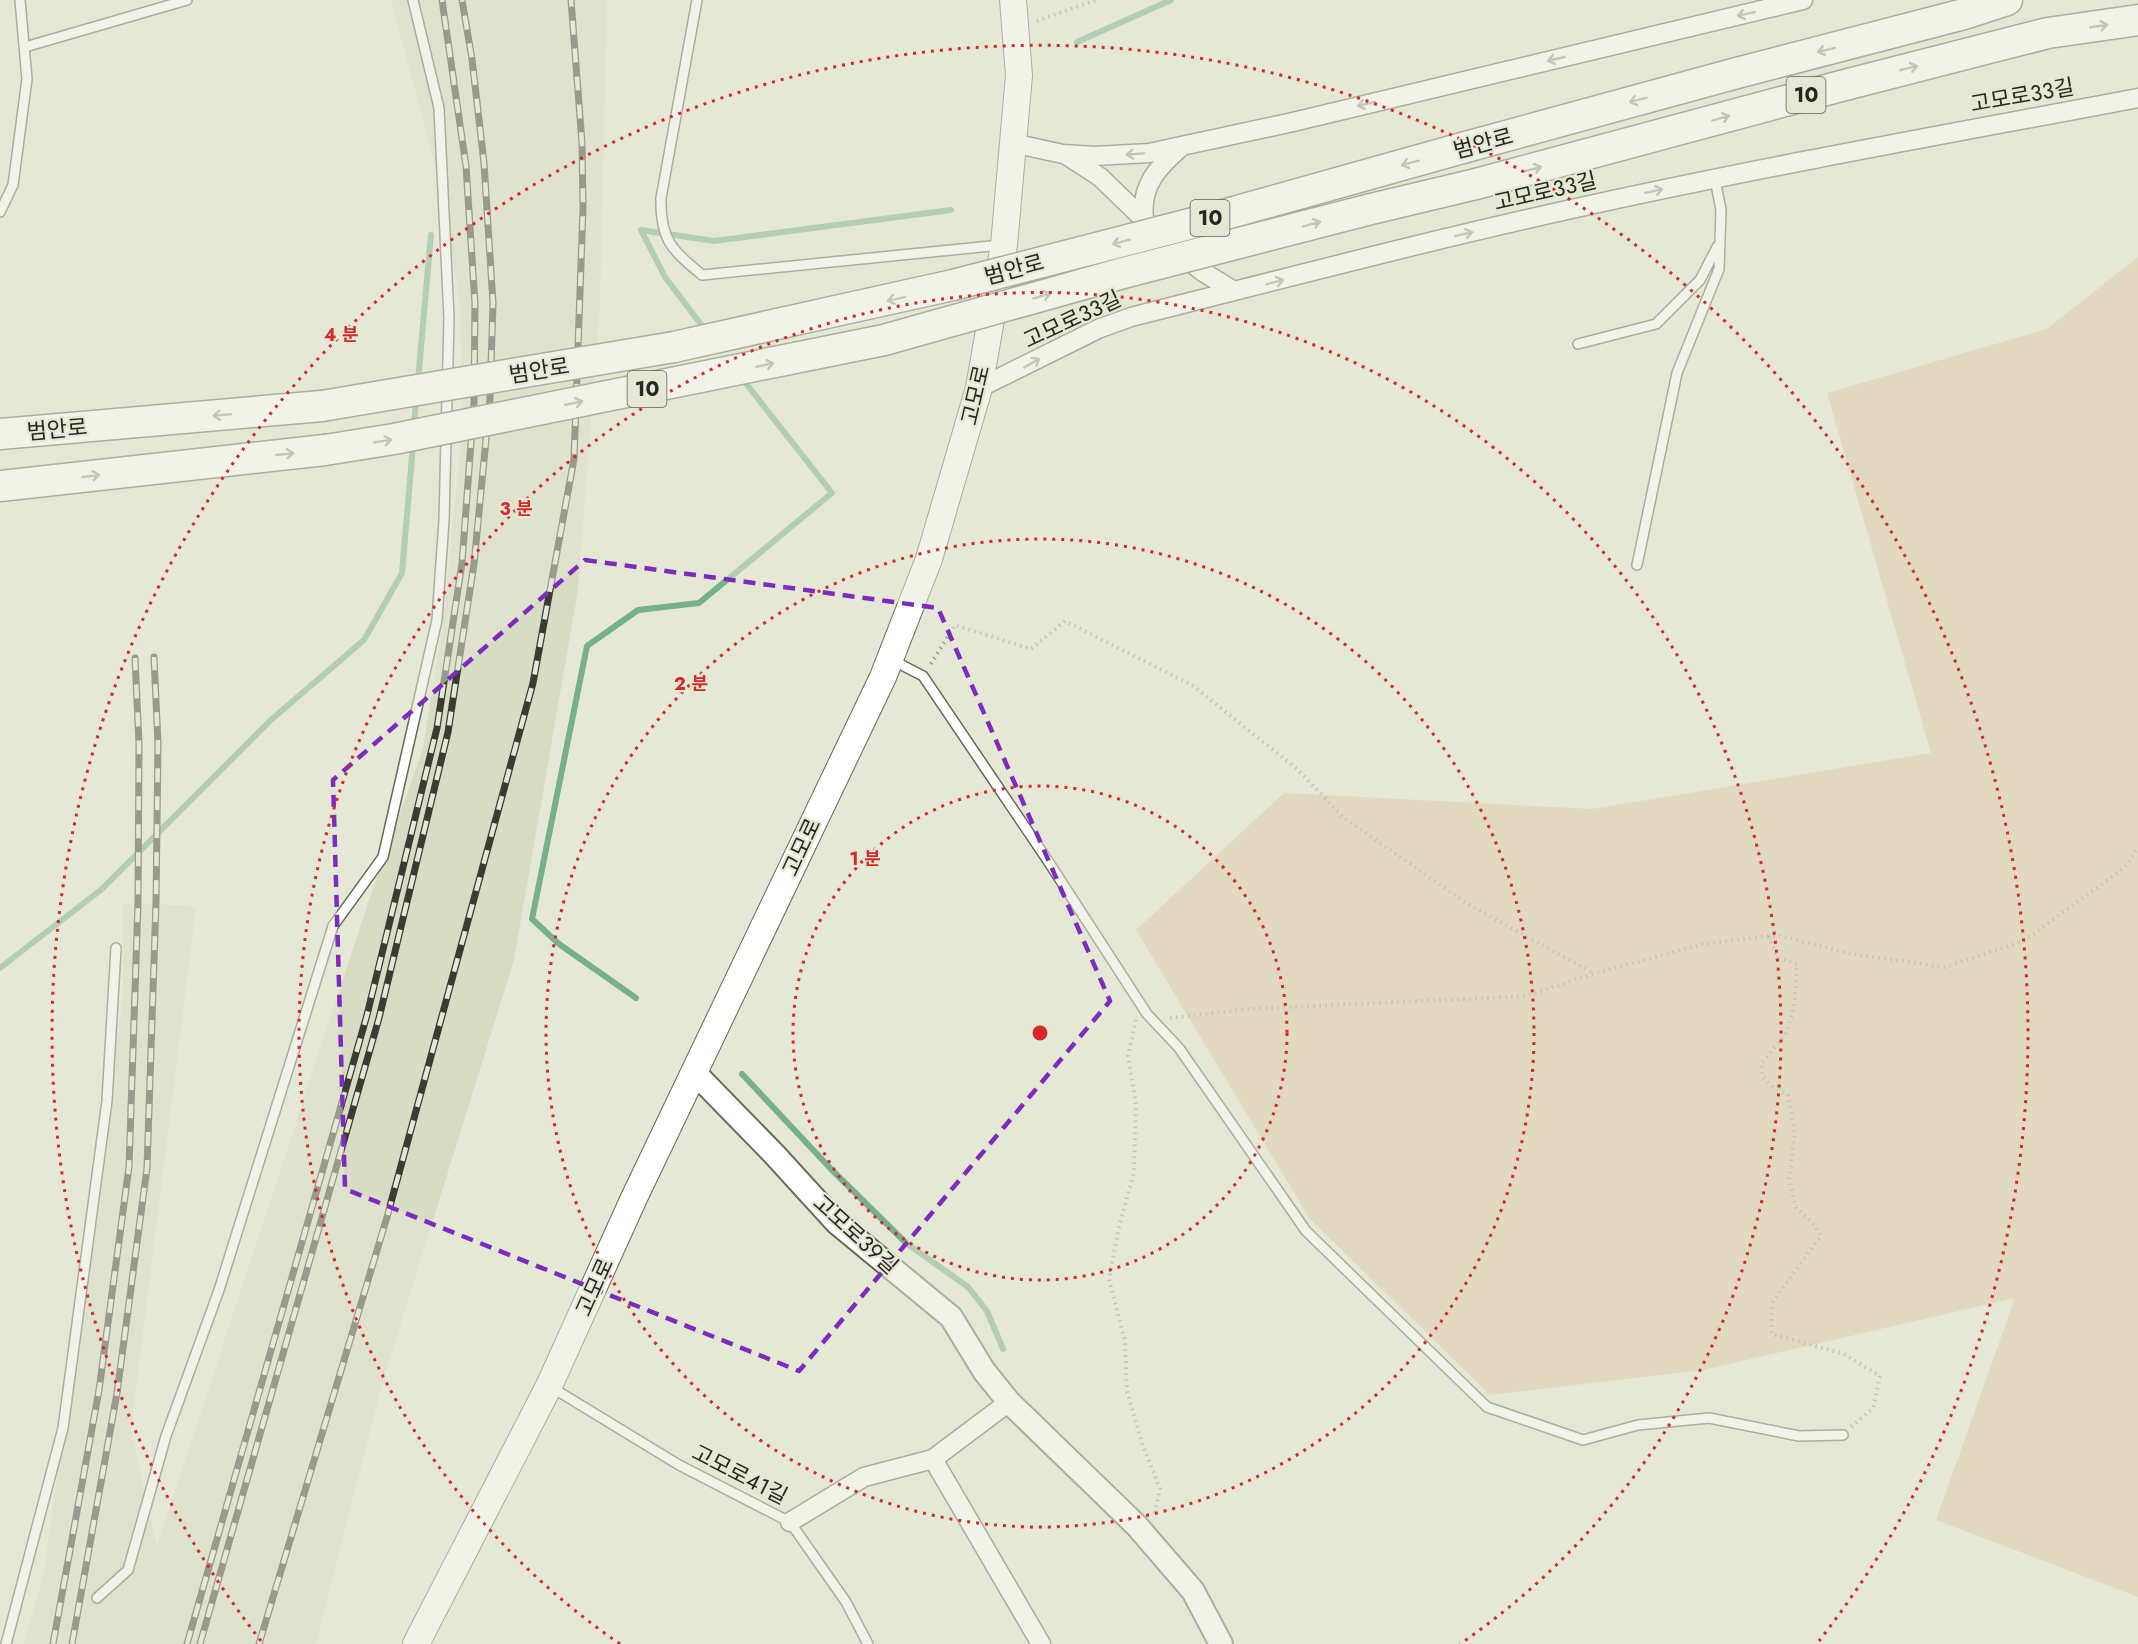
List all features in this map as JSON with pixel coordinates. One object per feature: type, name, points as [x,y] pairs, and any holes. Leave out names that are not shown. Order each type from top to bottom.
[{"type":"highway","name":"범안로","points":[[0,434],[322,406],[674,347],[928,291],[1205,220],[1737,73],[1964,15],[2007,0]]},
{"type":"highway","name":"범안로","points":[[0,486],[325,450],[405,437],[884,340],[1123,273],[1476,184],[2048,33],[2138,20]]},
{"type":"main road","name":"고모로","points":[[416,1644],[549,1386],[634,1197],[890,659],[929,559],[979,388],[1004,245],[1019,75],[1013,0]]},
{"type":"street","points":[[1012,143],[1063,154],[1149,153],[1293,122],[1803,0]]},
{"type":"street","name":"고모로33길","points":[[979,388],[1089,333],[1120,321],[1399,249],[1715,179],[2138,98]]},
{"type":"street","points":[[1144,220],[1142,206],[1148,184],[1161,165],[1183,146]]},
{"type":"street","points":[[1063,154],[1100,177],[1180,254],[1203,272],[1234,291]]},
{"type":"street","name":"고모로39길","points":[[694,1072],[837,1223],[951,1317],[984,1371],[1009,1402],[1137,1526],[1193,1591],[1221,1644]]},
{"type":"street","points":[[790,1522],[864,1477],[933,1459],[1009,1402]]},
{"type":"street","points":[[933,1459],[1041,1644]]},
{"type":"lane","points":[[0,212],[13,185],[27,79],[20,0]]},
{"type":"lane","points":[[24,48],[187,0]]},
{"type":"lane","points":[[98,1598],[128,1570],[166,1436],[219,1290],[333,926],[383,857],[437,620],[444,520],[449,318],[439,108],[413,0]]},
{"type":"lane","points":[[697,0],[661,198],[661,211],[665,237],[682,259],[702,275],[1004,245]]},
{"type":"lane","points":[[1637,565],[1677,373],[1719,269],[1720,210],[1715,179]]},
{"type":"lane","points":[[1578,344],[1656,324],[1700,280],[1719,243]]},
{"type":"lane","points":[[890,659],[923,676],[1153,1021],[1179,1048],[1306,1231],[1487,1407],[1583,1440],[1638,1425],[1708,1418],[1799,1436],[1843,1435]]},
{"type":"lane","points":[[6,1644],[63,1428],[107,1101],[116,948]]},
{"type":"lane","name":"고모로41길","points":[[549,1386],[679,1465],[790,1522],[846,1602],[868,1644]]},
{"type":"path","points":[[1015,29],[1096,0]]},
{"type":"path","points":[[923,676],[955,625],[1031,649],[1065,621],[1192,685],[1296,769],[1343,817],[1466,903],[1596,974]]},
{"type":"path","points":[[1137,1526],[1154,1518],[1160,1489],[1142,1443],[1127,1391],[1125,1341],[1109,1279],[1119,1227],[1134,1172],[1136,1105],[1128,1056],[1136,1017],[1153,1021],[1248,1009],[1527,996],[1582,977],[1703,944],[1777,935],[1852,954],[1944,967],[2024,941],[2125,867],[2138,848]]},
{"type":"path","points":[[1769,936],[1778,958],[1797,964],[1794,1008],[1786,1033],[1761,1064],[1762,1076],[1772,1086],[1788,1095],[1795,1133],[1789,1180],[1796,1207],[1815,1225],[1821,1236],[1773,1300],[1771,1319],[1773,1334],[1844,1354],[1880,1376],[1873,1408],[1843,1435]]},
{"type":"highlighted area","points":[[585,560],[938,608],[1110,1001],[799,1371],[345,1189],[333,780]]},
{"type":"shaded area","points":[[391,0],[607,0],[600,303],[578,590],[514,960],[382,1384],[316,1644],[24,1644],[44,1572],[123,996],[123,903],[196,906],[131,1431],[157,1546],[368,903],[423,749],[445,609],[462,433],[460,304],[442,191]]},
{"type":"shaded area","points":[[2138,257],[2138,1597],[1936,1520],[2015,1298],[1703,1370],[1490,1395],[1310,1219],[1136,930],[1284,793],[1592,809],[1931,753],[1827,393],[2047,329]]},
{"type":"waterway","points":[[1077,42],[1171,0]]},
{"type":"waterway","points":[[641,230],[714,241],[951,210]]},
{"type":"waterway","points":[[641,230],[665,277],[706,331]]},
{"type":"waterway","points":[[418,381],[431,235]]},
{"type":"waterway","points":[[636,998],[559,944],[532,919],[587,646],[638,610],[699,603],[832,493],[741,377]]},
{"type":"waterway","points":[[414,426],[416,400]]},
{"type":"waterway","points":[[0,968],[102,889],[272,719],[364,640],[402,573],[413,445]]},
{"type":"waterway","points":[[742,1074],[831,1169],[906,1243],[968,1287],[987,1311],[1003,1349]]},
{"type":"railway","points":[[187,1644],[367,1015],[437,728],[462,563],[474,402],[475,304],[466,166],[442,0]]},
{"type":"railway","points":[[200,1644],[379,1018],[448,732],[474,564],[490,398],[493,303],[484,163],[472,59],[462,0]]},
{"type":"railway","points":[[259,1644],[387,1217],[533,683],[574,459],[583,208],[582,143],[571,0]]},
{"type":"railway","points":[[72,1644],[117,1393],[147,1168],[156,903],[158,744],[154,657]]},
{"type":"railway","points":[[53,1644],[99,1390],[129,1167],[138,903],[139,744],[135,658]]}]
